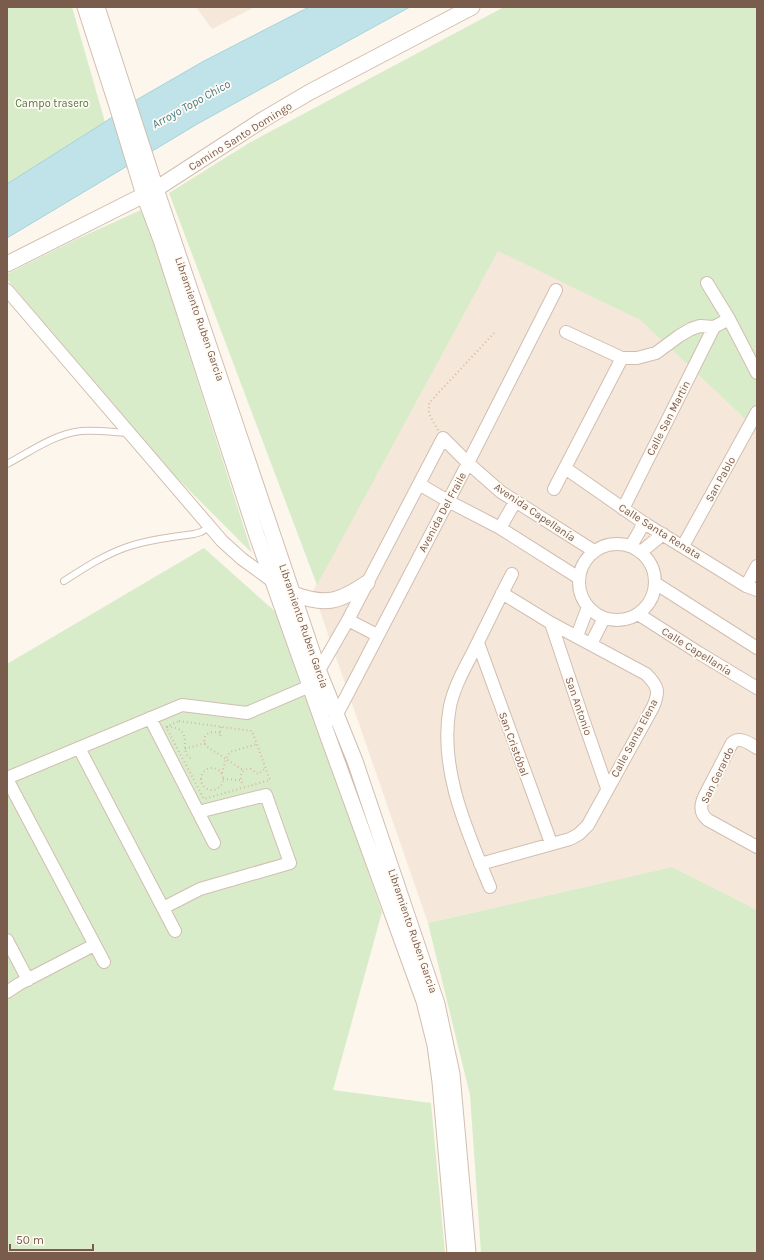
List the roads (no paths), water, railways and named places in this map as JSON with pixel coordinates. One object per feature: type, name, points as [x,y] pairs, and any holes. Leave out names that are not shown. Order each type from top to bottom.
[{"type":"street","name":"Libramiento Ruben Garcia","points":[[85,7],[122,104],[144,173],[155,189],[319,672],[355,761],[428,972],[443,1026],[455,1095],[468,1253]]},
{"type":"street","name":"Libramiento Ruben Garcia","points":[[97,7],[122,104]]},
{"type":"street","name":"Camino Santo Domingo","points":[[7,264],[155,189],[264,119],[310,92],[472,7]]},
{"type":"street","name":"Libramiento Ruben Garcia","points":[[155,189],[161,240],[255,529],[428,1016],[440,1076],[455,1253]]},
{"type":"street","points":[[707,283],[729,319],[757,373]]},
{"type":"street","points":[[7,290],[209,527],[242,560],[275,583]]},
{"type":"street","name":"Avenida Del Fraile","points":[[327,734],[556,290]]},
{"type":"street","points":[[566,332],[622,358],[637,358],[656,353],[691,329],[700,326],[714,327],[729,319]]},
{"type":"street","name":"Calle San Martin","points":[[623,509],[714,327]]},
{"type":"street","points":[[554,489],[622,358]]},
{"type":"street","name":"San Pablo","points":[[683,546],[757,412]]},
{"type":"street","name":"Avenida Capellanía","points":[[419,484],[443,438],[468,463],[515,502],[594,551]]},
{"type":"street","name":"Calle Santa Renata","points":[[565,468],[623,509],[752,588]]},
{"type":"street","points":[[104,962],[7,778],[182,705],[247,713],[310,686],[348,620],[419,484],[500,528],[579,578]]},
{"type":"street","points":[[500,528],[515,502]]},
{"type":"street","points":[[636,549],[644,522]]},
{"type":"street","points":[[636,549],[663,534]]},
{"type":"street","points":[[618,544],[636,549],[649,561],[654,572],[655,583],[653,595],[647,606],[638,614],[616,620],[604,618],[588,608],[582,599],[579,589],[581,568],[586,559],[594,551],[605,545],[618,544]]},
{"type":"street","points":[[752,588],[757,566]]},
{"type":"street","points":[[490,887],[480,864],[451,776],[447,748],[448,722],[450,704],[458,680],[512,574]]},
{"type":"street","points":[[293,594],[317,600],[339,599],[350,595],[367,583]]},
{"type":"street","points":[[655,583],[757,648]]},
{"type":"street","name":"Calle Santa Elena","points":[[480,864],[570,839],[580,834],[588,825],[607,788],[653,707],[658,694],[656,687],[646,674],[552,623],[502,593]]},
{"type":"street","points":[[577,636],[588,608]]},
{"type":"street","name":"Calle Capellanía","points":[[638,614],[757,688]]},
{"type":"street","points":[[591,644],[604,618]]},
{"type":"street","points":[[348,620],[377,635]]},
{"type":"street","name":"San Antonio","points":[[552,623],[607,788]]},
{"type":"street","name":"San Cristóbal","points":[[478,643],[551,844]]},
{"type":"street","points":[[150,718],[214,842]]},
{"type":"street","name":"San Gerardo","points":[[757,748],[744,741],[736,740],[730,746],[701,803],[702,813],[708,820],[757,847]]},
{"type":"street","points":[[79,748],[175,931]]},
{"type":"street","points":[[163,908],[200,888],[290,864],[266,795],[198,812]]},
{"type":"street","points":[[7,940],[28,980]]},
{"type":"street","points":[[7,992],[94,945]]},
{"type":"lane","points":[[7,464],[47,442],[80,431],[130,433]]},
{"type":"lane","points":[[64,581],[98,559],[125,548],[143,542],[202,532],[209,527]]},
{"type":"water","name":"Arroyo Topo Chico","points":[[309,7],[410,7],[199,123],[7,238],[7,184],[105,122],[138,99],[204,61]]},
{"type":"park label","name":"Campo trasero","points":[[52,103]]}]
